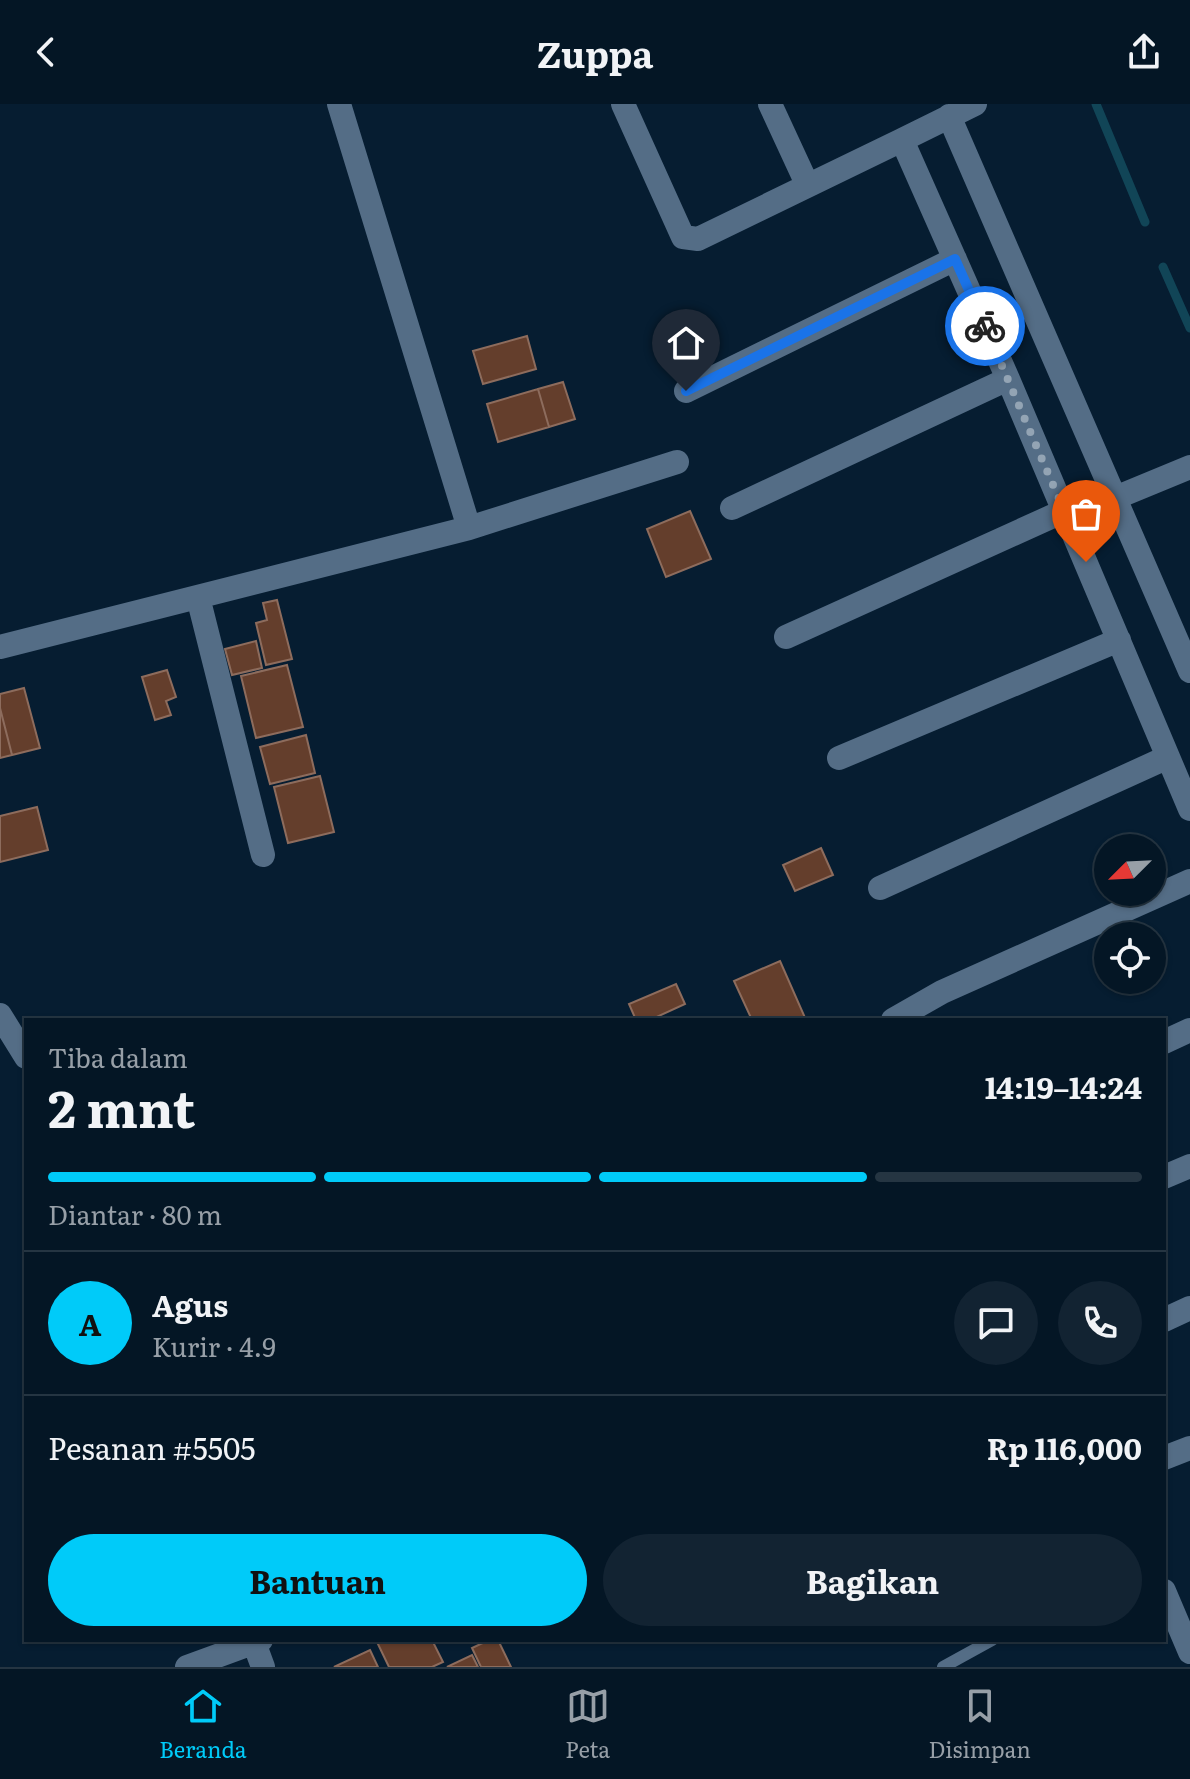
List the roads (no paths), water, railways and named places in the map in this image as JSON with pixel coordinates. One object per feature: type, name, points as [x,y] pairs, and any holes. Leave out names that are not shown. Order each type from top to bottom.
[{"type":"street","points":[[339,104],[469,528]]},
{"type":"street","points":[[623,104],[683,237],[698,239],[975,104]]},
{"type":"street","points":[[770,104],[807,184]]},
{"type":"street","points":[[949,116],[1190,671]]},
{"type":"street","points":[[902,140],[1008,379],[1190,809]]},
{"type":"street","points":[[686,391],[955,259]]},
{"type":"street","points":[[732,508],[1008,379]]},
{"type":"street","points":[[0,647],[469,528],[677,462]]},
{"type":"street","points":[[1115,498],[1190,467]]},
{"type":"street","points":[[786,637],[1064,511]]},
{"type":"street","points":[[198,597],[263,855]]},
{"type":"street","points":[[839,758],[1119,640]]},
{"type":"street","points":[[880,888],[1168,757]]},
{"type":"street","points":[[896,1018],[942,992],[1190,881]]},
{"type":"street","points":[[0,1015],[24,1054]]},
{"type":"street","points":[[1166,1041],[1190,1030]]},
{"type":"street","points":[[1166,1176],[1190,1166]]},
{"type":"street","points":[[1166,1319],[1190,1308]]},
{"type":"street","points":[[1166,1457],[1190,1448]]},
{"type":"street","points":[[1166,1596],[1190,1652]]},
{"type":"street","points":[[187,1667],[253,1642]]},
{"type":"street","points":[[256,1642],[263,1667]]},
{"type":"lane","points":[[943,1667],[988,1642]]},
{"type":"waterway","points":[[1096,104],[1145,222]]},
{"type":"waterway","points":[[1163,267],[1190,328]]}]
